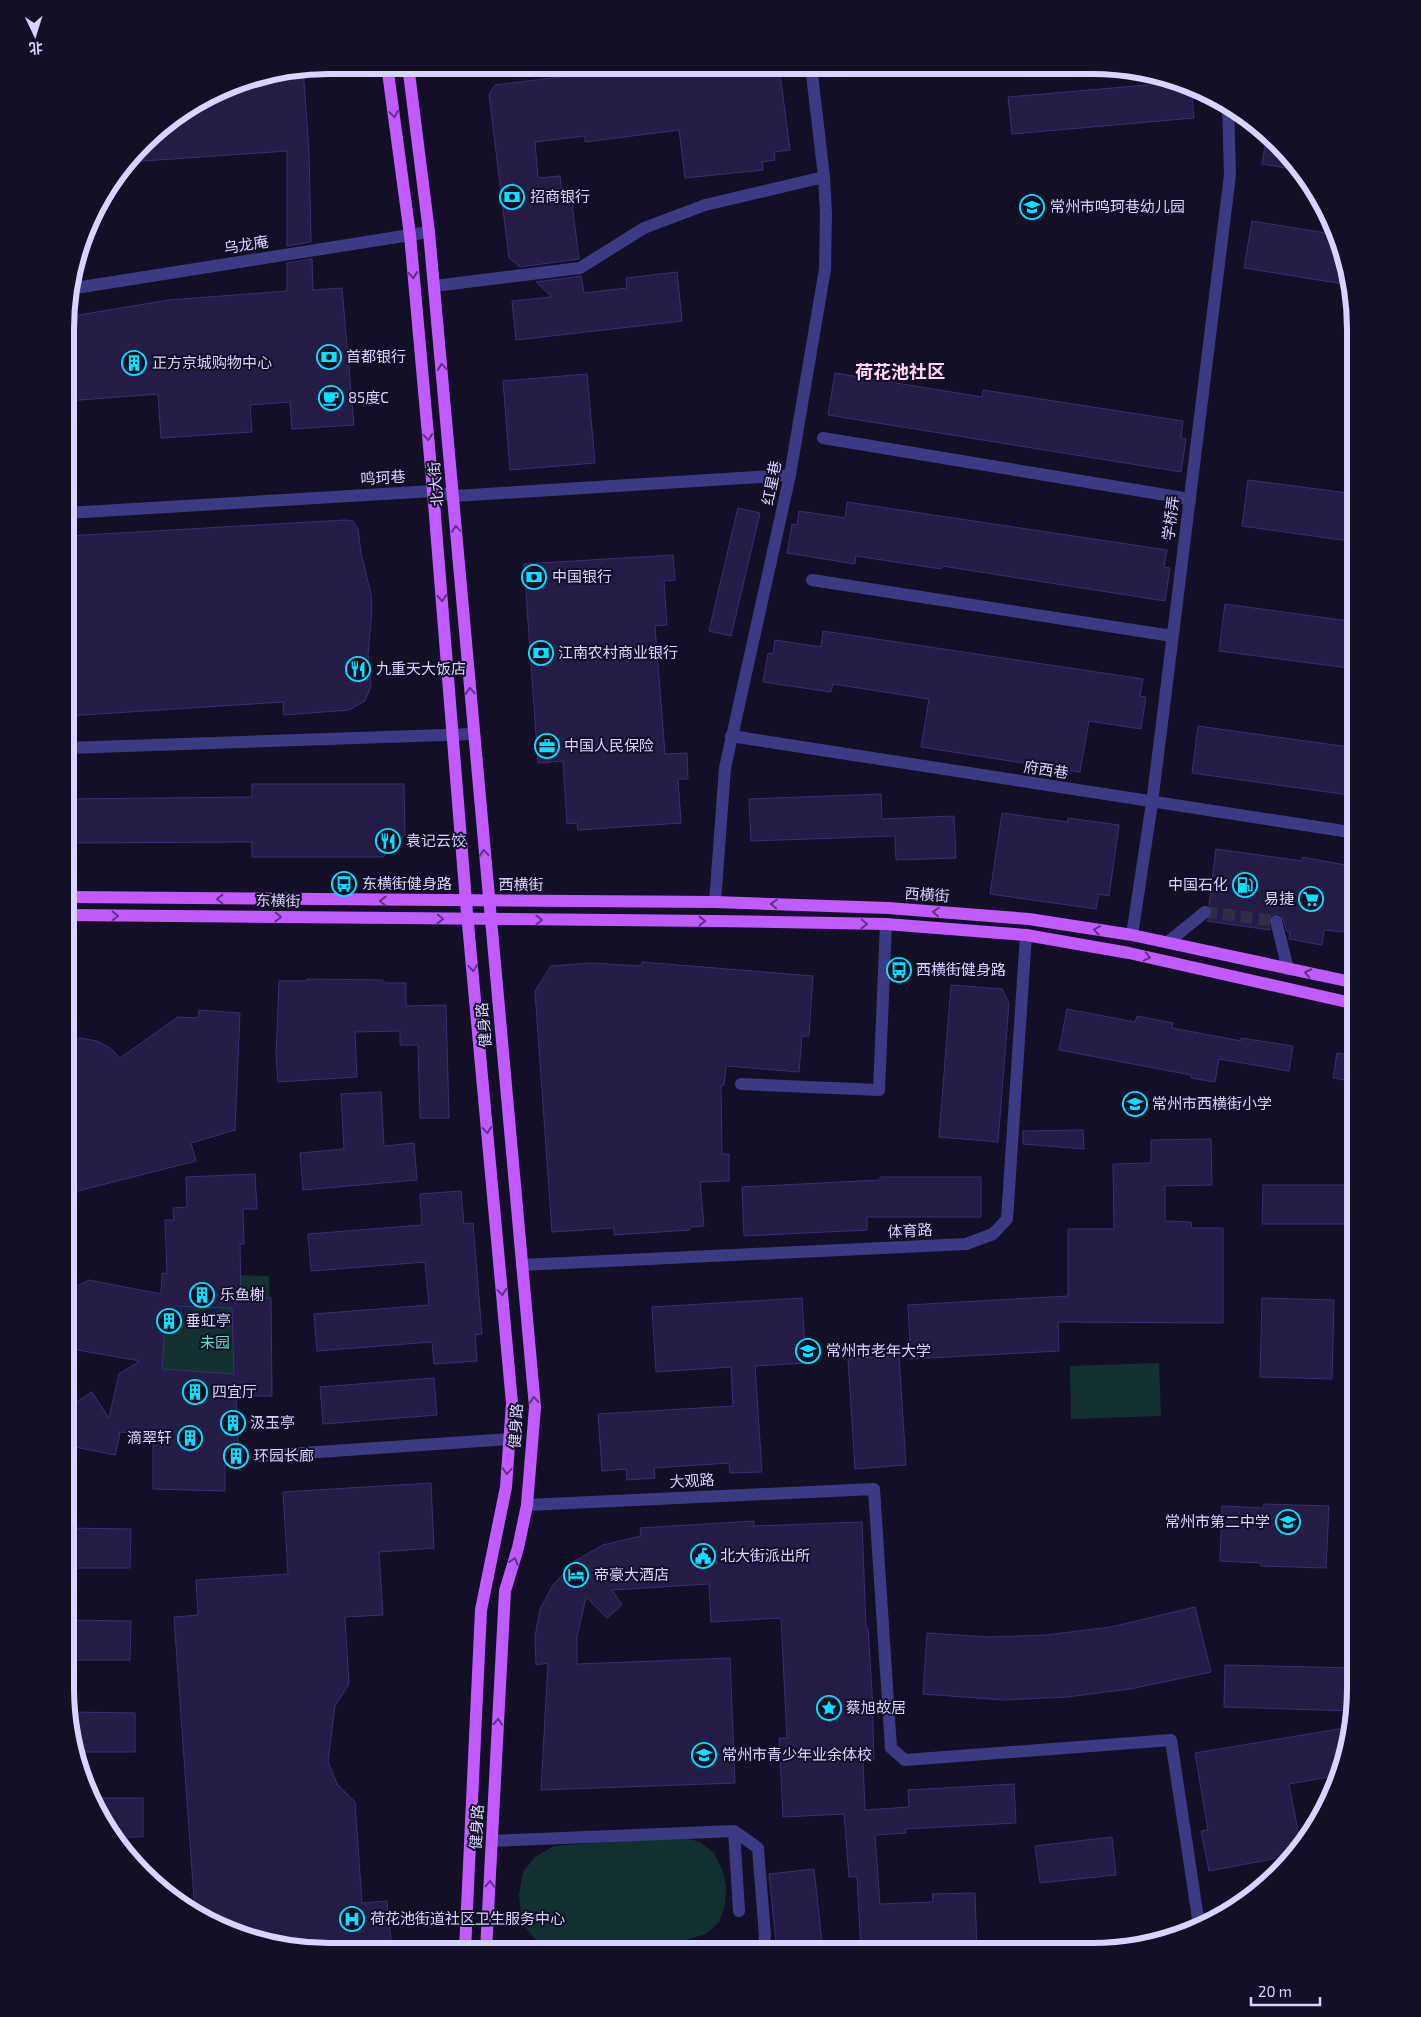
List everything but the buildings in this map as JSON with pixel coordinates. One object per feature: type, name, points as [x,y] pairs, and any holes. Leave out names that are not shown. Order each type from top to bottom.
[{"type":"main road","name":"北大街","points":[[388,74],[410,235],[433,491],[466,902]]},
{"type":"main road","name":"北大街","points":[[409,74],[429,232],[489,902]]},
{"type":"main road","name":"东横街","points":[[74,897],[489,902]]},
{"type":"main road","name":"健身路","points":[[465,1943],[481,1610],[506,1487],[512,1403],[466,902]]},
{"type":"main road","name":"西横街","points":[[489,902],[714,902],[888,908],[1019,918],[1132,935],[1347,980]]},
{"type":"main road","name":"健身路","points":[[486,1943],[505,1590],[518,1548],[527,1505],[535,1406],[489,902]]},
{"type":"main road","name":"东横街","points":[[74,915],[490,920]]},
{"type":"main road","points":[[490,920],[886,924],[1026,935],[1130,953],[1347,1002]]},
{"type":"street","name":"红星巷","points":[[714,902],[725,768],[790,476],[825,269],[826,214],[824,177],[812,74]]},
{"type":"street","name":"学桥弄","points":[[1132,935],[1152,803],[1230,175],[1228,113]]},
{"type":"street","points":[[434,286],[580,268],[644,228],[705,205],[824,177]]},
{"type":"street","name":"乌龙庵","points":[[77,289],[429,232]]},
{"type":"street","points":[[823,438],[1190,499]]},
{"type":"street","name":"鸣珂巷","points":[[74,514],[433,491],[454,496],[790,476]]},
{"type":"street","points":[[812,580],[1172,636]]},
{"type":"street","points":[[74,748],[473,734]]},
{"type":"street","name":"府西巷","points":[[731,736],[1152,803],[1347,832]]},
{"type":"street","points":[[1168,942],[1205,912]]},
{"type":"street","points":[[1276,921],[1288,969]]},
{"type":"street","points":[[741,1084],[879,1090],[886,924]]},
{"type":"street","name":"体育路","points":[[522,1265],[966,1244],[994,1234],[1006,1219],[1026,935]]},
{"type":"street","points":[[259,1456],[510,1439]]},
{"type":"street","name":"大观路","points":[[527,1505],[874,1489],[892,1748],[905,1760],[1171,1740],[1198,1920]]},
{"type":"street","points":[[492,1842],[734,1831],[758,1848],[764,1943]]},
{"type":"street","points":[[734,1831],[739,1911]]},
{"type":"green space","name":"未园","points":[[162,1273],[269,1276],[272,1396],[235,1396],[239,1465],[225,1465],[225,1491],[153,1489],[153,1434],[147,1434],[155,1405]]},
{"type":"green space","points":[[1159,1363],[1161,1416],[1071,1419],[1070,1366]]},
{"type":"green space","points":[[679,1836],[700,1842],[714,1853],[723,1871],[726,1888],[725,1905],[719,1922],[706,1934],[686,1940],[649,1943],[538,1943],[522,1923],[519,1895],[523,1872],[535,1857],[554,1846]]},
{"type":"green space","points":[[705,1941],[705,1943],[684,1943]]},
{"type":"water","points":[[173,1303],[188,1305],[191,1310],[205,1312],[218,1307],[220,1309],[221,1325],[205,1329],[189,1325],[183,1320],[176,1323],[176,1316],[171,1311]]},
{"type":"tunnel","points":[[1205,912],[1276,921]]},
{"type":"place","name":"招商银行","points":[[512,197]]},
{"type":"place","name":"常州市鸣珂巷幼儿园","points":[[1032,207]]},
{"type":"place","name":"首都银行","points":[[329,357]]},
{"type":"place","name":"正方京城购物中心","points":[[134,363]]},
{"type":"place","name":"85度C","points":[[331,398]]},
{"type":"place","name":"中国银行","points":[[534,577]]},
{"type":"place","name":"江南农村商业银行","points":[[541,653]]},
{"type":"place","name":"九重天大饭店","points":[[358,669]]},
{"type":"place","name":"中国人民保险","points":[[547,746]]},
{"type":"place","name":"袁记云饺","points":[[388,841]]},
{"type":"place","name":"东横街健身路","points":[[344,884]]},
{"type":"place","name":"中国石化","points":[[1245,885]]},
{"type":"place","name":"易捷","points":[[1311,899]]},
{"type":"place","name":"西横街健身路","points":[[899,970]]},
{"type":"place","name":"常州市西横街小学","points":[[1135,1104]]},
{"type":"place","name":"乐鱼榭","points":[[202,1295]]},
{"type":"place","name":"垂虹亭","points":[[169,1321]]},
{"type":"place","name":"常州市老年大学","points":[[808,1351]]},
{"type":"place","name":"四宜厅","points":[[195,1392]]},
{"type":"place","name":"汲玉亭","points":[[233,1423]]},
{"type":"place","name":"滴翠轩","points":[[190,1438]]},
{"type":"place","name":"环园长廊","points":[[236,1456]]},
{"type":"place","name":"常州市第二中学","points":[[1288,1522]]},
{"type":"place","name":"北大街派出所","points":[[703,1556]]},
{"type":"place","name":"帝豪大酒店","points":[[576,1575]]},
{"type":"place","name":"蔡旭故居","points":[[829,1708]]},
{"type":"place","name":"常州市青少年业余体校","points":[[704,1755]]},
{"type":"place","name":"荷花池街道社区卫生服务中心","points":[[352,1919]]},
{"type":"district","name":"荷花池社区","points":[[900,372]]}]
